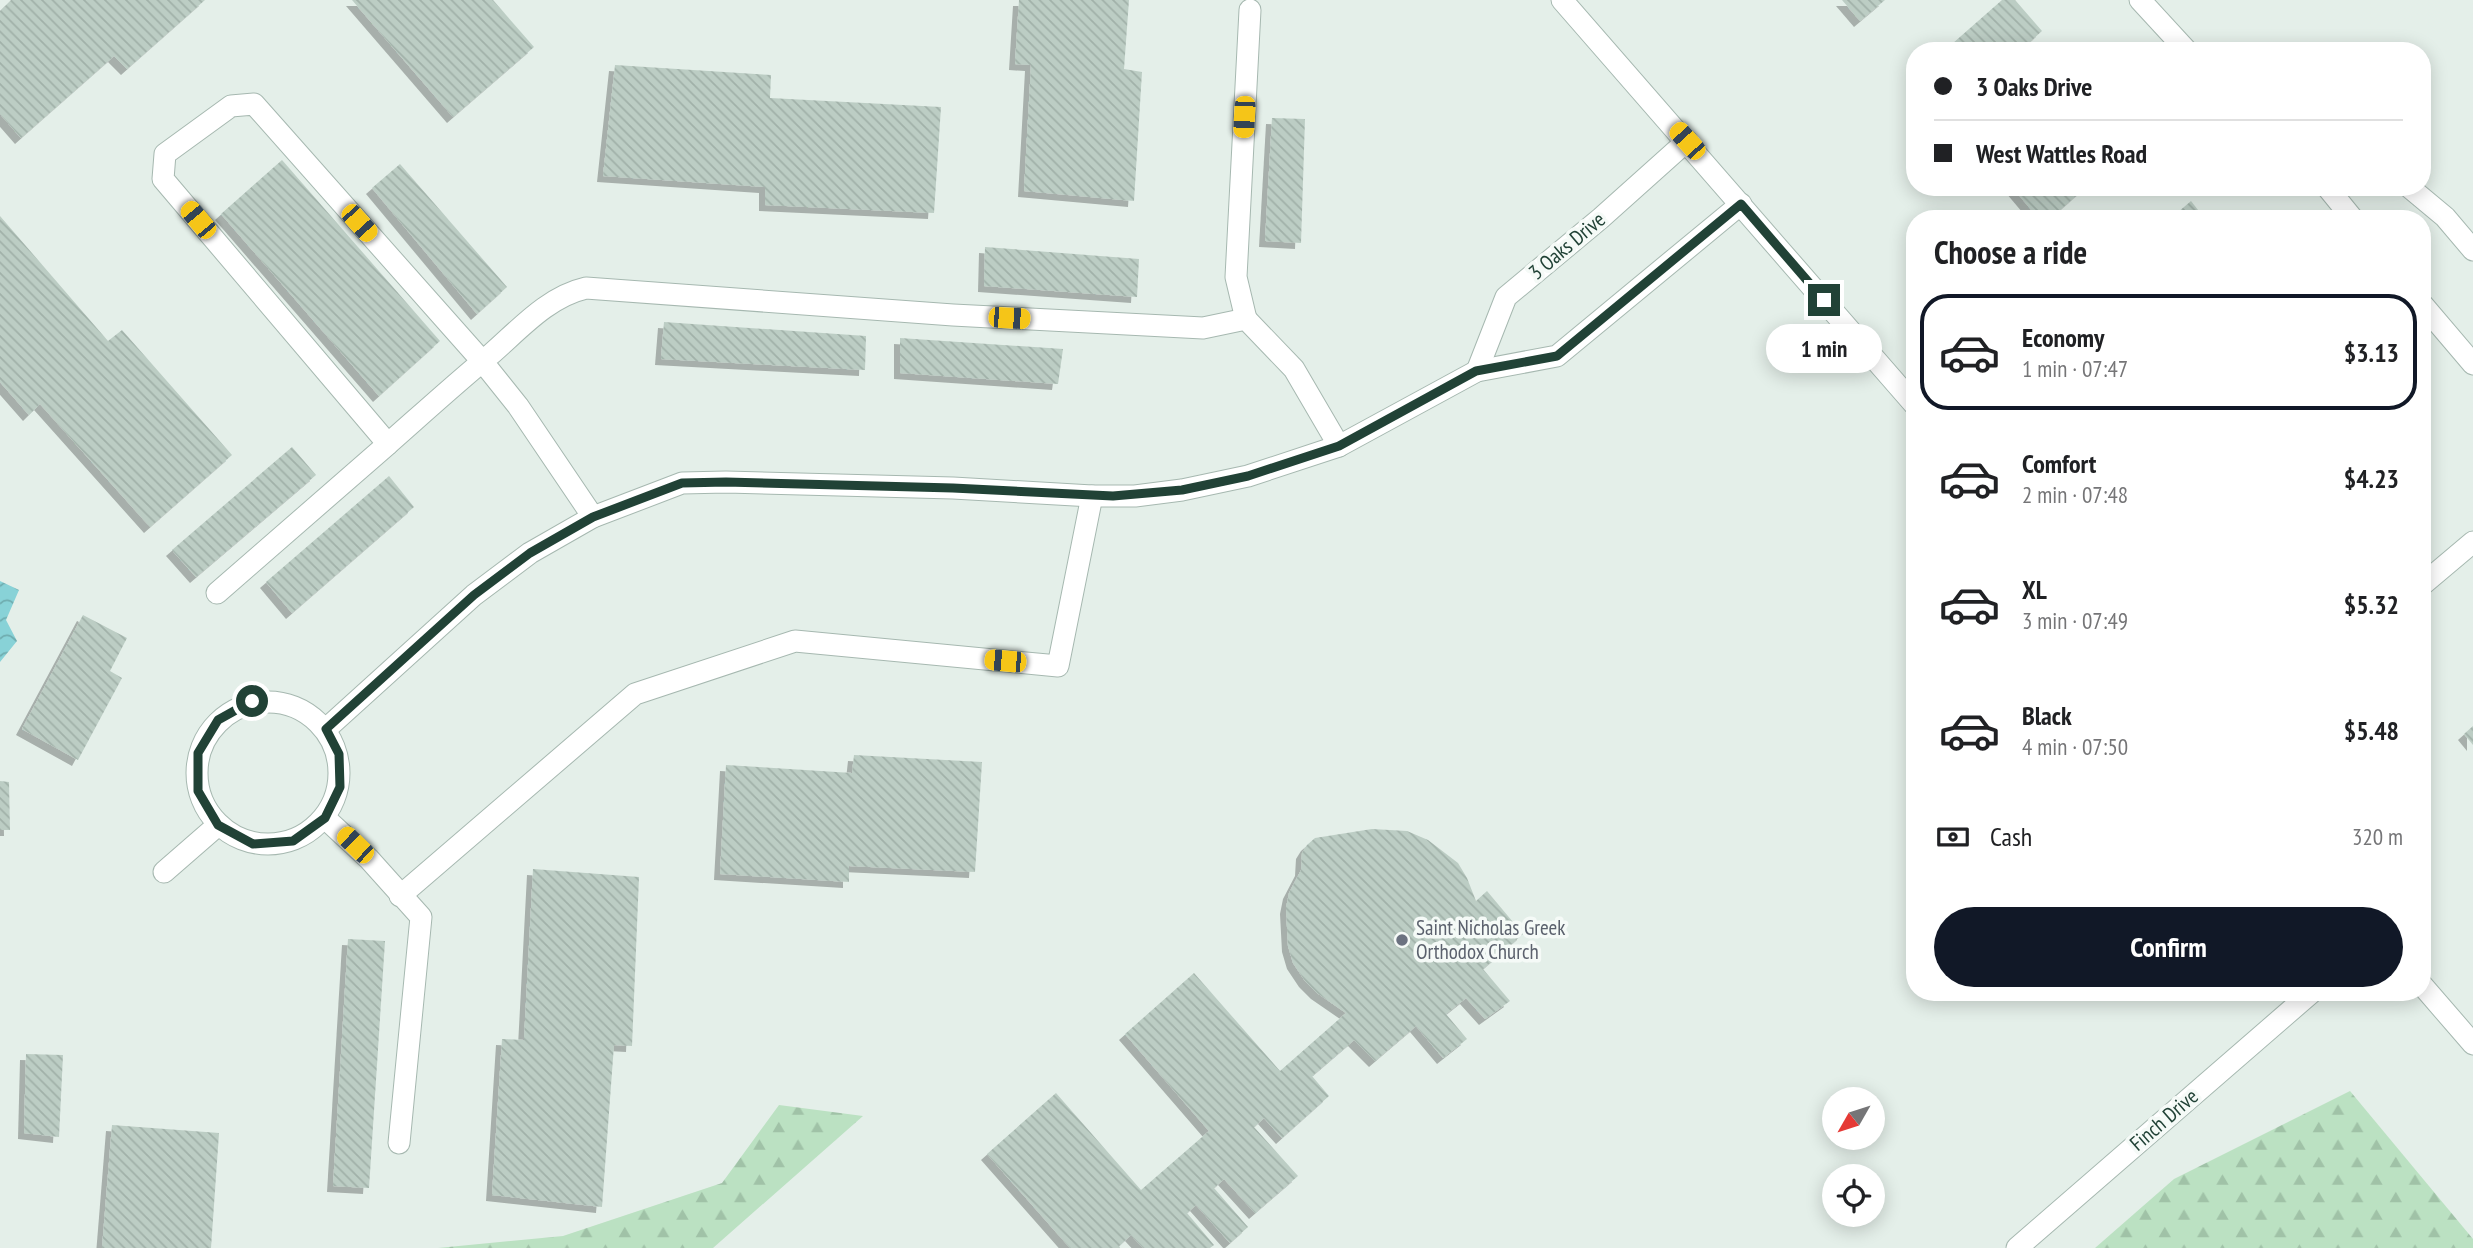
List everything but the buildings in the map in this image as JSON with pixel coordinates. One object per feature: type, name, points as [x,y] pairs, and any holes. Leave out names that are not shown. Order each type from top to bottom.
[{"type":"street","points":[[1562,0],[1906,395]]},
{"type":"street","points":[[2140,0],[2179,42]]},
{"type":"street","points":[[1250,10],[1236,277],[1246,319],[1294,369],[1339,446]]},
{"type":"street","points":[[388,444],[163,179],[165,154],[231,106],[254,104],[482,361],[518,406],[593,517]]},
{"type":"street","name":"3 Oaks Drive","points":[[1476,371],[1506,297],[1601,218],[1687,141]]},
{"type":"street","points":[[2334,196],[2346,210]]},
{"type":"street","points":[[2420,196],[2445,217],[2473,250]]},
{"type":"street","points":[[326,729],[474,595],[530,553],[593,517],[682,483],[953,488],[1135,496],[1182,490],[1248,476],[1339,446],[1476,371],[1557,356],[1741,204]]},
{"type":"street","points":[[217,593],[549,304],[562,296],[586,288],[953,315],[1203,328],[1246,319]]},
{"type":"street","points":[[2431,314],[2473,363]]},
{"type":"street","points":[[400,896],[635,694],[795,641],[1058,666],[1092,496]]},
{"type":"street","points":[[2431,577],[2473,542]]},
{"type":"street","points":[[252,701],[290,703],[326,729],[339,754],[340,787],[325,818],[293,841],[253,844],[218,825],[198,791],[198,753],[218,720],[252,701]]},
{"type":"street","points":[[325,818],[369,859],[421,917],[399,1143]]},
{"type":"street","points":[[164,872],[218,825]]},
{"type":"street","points":[[2431,995],[2473,1044]]},
{"type":"street","name":"Finch Drive","points":[[2017,1248],[2302,1001]]},
{"type":"green space","points":[[2350,1091],[2473,1239],[2473,1248],[2095,1248],[2174,1179]]},
{"type":"green space","points":[[779,1105],[863,1116],[713,1248],[438,1248],[563,1236],[722,1183]]},
{"type":"water","points":[[0,581],[19,590],[6,620],[17,641],[0,662]]},
{"type":"place","name":"Saint Nicholas Greek Orthodox Church","points":[[1402,940]]},
{"type":"route","points":[[252,701],[218,720],[198,753],[198,791],[218,825],[253,844],[293,841],[325,818],[340,787],[339,754],[326,729],[474,595],[530,553],[593,517],[682,483],[953,488],[1135,496],[1182,490],[1248,476],[1339,446],[1476,371],[1557,356],[1741,204],[1824,300]]}]
